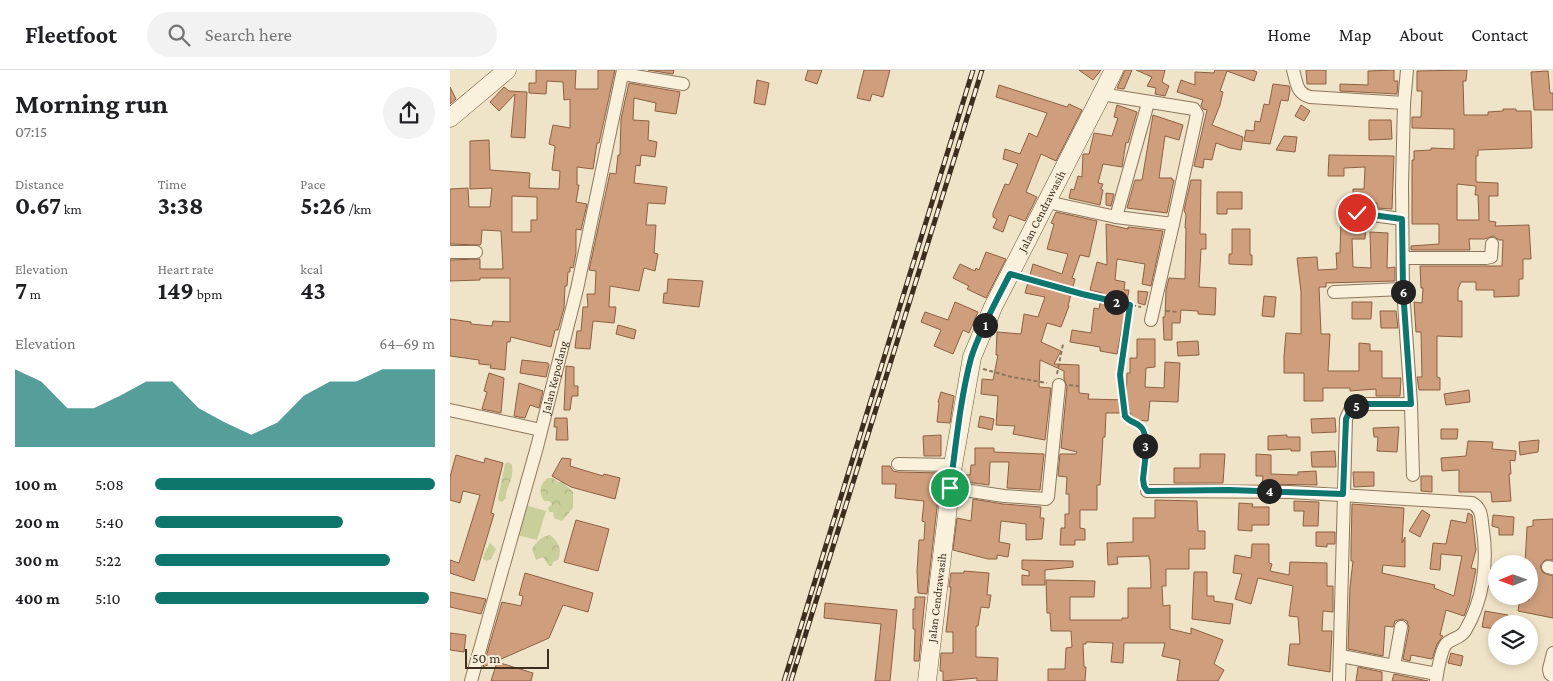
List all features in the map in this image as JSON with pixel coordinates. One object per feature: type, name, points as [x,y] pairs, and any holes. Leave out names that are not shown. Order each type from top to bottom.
[{"type":"main road","points":[[450,118],[507,70]]},
{"type":"main road","name":"Jalan Cendrawasih","points":[[927,681],[950,488],[972,357],[992,307],[1114,70]]},
{"type":"street","points":[[1293,70],[1301,94],[1310,97],[1404,103]]},
{"type":"street","points":[[1407,70],[1404,103],[1403,290],[1411,404],[1413,475]]},
{"type":"street","points":[[623,72],[683,84]]},
{"type":"street","name":"Jalan Kepodang","points":[[471,681],[541,430],[577,289],[623,72]]},
{"type":"street","points":[[1101,94],[1194,109],[1197,114],[1152,315]]},
{"type":"street","points":[[1116,217],[1148,103]]},
{"type":"street","points":[[1047,202],[1116,217],[1173,224]]},
{"type":"street","points":[[1357,213],[1402,219]]},
{"type":"street","points":[[1403,258],[1486,258],[1492,255],[1492,244]]},
{"type":"street","points":[[450,252],[476,252]]},
{"type":"street","points":[[1334,292],[1403,290]]},
{"type":"street","points":[[950,488],[1004,496],[1046,499],[1048,497],[1057,384]]},
{"type":"street","points":[[1339,681],[1346,419],[1351,408],[1364,404],[1411,404]]},
{"type":"street","points":[[450,410],[541,430]]},
{"type":"street","points":[[898,464],[954,465]]},
{"type":"street","points":[[1147,491],[1229,490],[1343,494],[1472,503],[1477,506],[1480,511],[1484,538],[1483,585],[1477,605],[1465,632],[1448,642],[1444,647],[1436,678],[1394,666],[1340,656]]},
{"type":"street","points":[[1394,666],[1401,627]]},
{"type":"street","points":[[1553,653],[1548,669],[1553,676]]},
{"type":"path","points":[[1010,274],[1130,305],[1152,315],[1178,312]]},
{"type":"path","points":[[1130,305],[1120,375],[1126,419],[1142,427],[1146,436],[1143,479],[1147,491]]},
{"type":"path","points":[[1057,384],[1064,344]]},
{"type":"path","points":[[970,366],[1012,377],[1079,386]]},
{"type":"green space","points":[[508,462],[512,465],[512,476],[506,498],[502,502],[498,498],[505,464]]},
{"type":"green space","points":[[548,478],[563,482],[573,492],[573,508],[562,521],[554,518],[553,512],[549,512],[548,508],[552,504],[549,501],[544,501],[541,495],[541,486]]},
{"type":"green space","points":[[525,505],[546,511],[537,540],[517,535]]},
{"type":"green space","points":[[550,535],[556,540],[560,549],[558,560],[553,562],[552,566],[549,566],[543,557],[536,560],[532,549],[540,540]]},
{"type":"green space","points":[[490,543],[496,549],[491,559],[487,561],[483,559]]},
{"type":"building","points":[[536,70],[576,70],[575,89],[598,89],[598,70],[615,70],[599,143],[597,143],[593,169],[577,167],[577,185],[579,185],[576,202],[587,204],[581,230],[576,229],[576,253],[573,268],[570,267],[570,272],[568,272],[564,308],[558,330],[555,330],[551,347],[511,337],[510,342],[507,342],[505,370],[490,368],[491,365],[479,364],[479,360],[450,356],[450,319],[492,326],[493,321],[510,322],[510,278],[450,281],[450,260],[480,259],[480,269],[503,269],[501,231],[482,230],[480,245],[450,244],[450,189],[468,188],[469,207],[490,207],[492,188],[470,189],[470,141],[489,140],[490,170],[530,173],[529,188],[559,189],[560,171],[552,170],[555,146],[549,144],[553,125],[570,128],[570,99],[564,100],[563,82],[547,81],[546,94],[529,93],[529,83],[536,83]],"holes":[[[512,196],[537,197],[537,220],[531,220],[531,232],[512,232]]]},
{"type":"building","points":[[648,70],[674,70],[673,74]]},
{"type":"building","points":[[808,70],[822,70],[817,84],[805,80]]},
{"type":"building","points":[[864,70],[890,70],[883,97],[872,94],[870,101],[857,98]]},
{"type":"building","points":[[1079,70],[1101,70],[1093,80]]},
{"type":"building","points":[[1125,70],[1132,70],[1124,89],[1117,88]]},
{"type":"building","points":[[1136,70],[1165,70],[1162,82],[1169,86],[1165,96],[1155,94],[1156,88],[1147,86],[1152,77]]},
{"type":"building","points":[[1215,70],[1252,70],[1257,72],[1254,81],[1227,71],[1220,91],[1223,92],[1220,105],[1212,125],[1243,137],[1241,150],[1216,143],[1212,160],[1204,159],[1203,168],[1194,166],[1207,110],[1203,109],[1201,105],[1203,100],[1177,92],[1181,80],[1195,85],[1195,72],[1214,73]]},
{"type":"building","points":[[1306,70],[1326,70],[1326,84],[1307,84]]},
{"type":"building","points":[[1394,70],[1394,81],[1398,81],[1397,94],[1340,91],[1340,84],[1368,85],[1368,71]]},
{"type":"building","points":[[1467,70],[1466,81],[1463,81],[1464,115],[1488,115],[1488,112],[1503,111],[1503,109],[1531,111],[1532,148],[1478,150],[1478,156],[1476,156],[1476,182],[1498,183],[1498,196],[1489,196],[1489,221],[1496,222],[1495,226],[1529,225],[1531,259],[1523,259],[1523,279],[1519,279],[1519,296],[1494,297],[1494,290],[1476,290],[1476,282],[1461,282],[1458,289],[1458,301],[1462,301],[1462,337],[1437,336],[1437,377],[1440,378],[1440,390],[1419,390],[1417,377],[1422,377],[1421,332],[1416,332],[1414,302],[1422,303],[1423,288],[1421,288],[1420,266],[1502,266],[1503,240],[1493,236],[1485,239],[1469,239],[1470,250],[1411,250],[1411,246],[1439,244],[1439,224],[1412,224],[1412,160],[1414,160],[1414,151],[1431,150],[1431,148],[1454,149],[1454,129],[1412,128],[1412,117],[1421,117],[1422,91],[1417,91],[1417,71]],"holes":[[[1457,184],[1476,186],[1475,195],[1478,195],[1479,220],[1457,220]]]},
{"type":"building","points":[[1548,71],[1550,93],[1553,93],[1553,110],[1534,110],[1531,72]]},
{"type":"building","points":[[757,80],[769,83],[765,105],[754,103]]},
{"type":"building","points":[[629,83],[680,92],[676,114],[655,111],[656,103],[634,98],[633,120],[649,121],[648,140],[657,142],[655,157],[641,155],[640,166],[636,165],[634,183],[667,187],[665,204],[648,203],[646,225],[656,225],[654,253],[658,254],[655,271],[644,268],[639,291],[610,286],[609,307],[616,307],[614,323],[593,321],[590,349],[575,348],[577,331],[581,331],[583,307],[588,307],[587,294],[595,294],[596,271],[589,270],[610,173],[616,174],[618,155],[620,155],[621,119]]},
{"type":"building","points":[[1273,84],[1289,86],[1290,90],[1288,101],[1281,100],[1270,144],[1244,141],[1246,130],[1254,131],[1255,121],[1260,122],[1264,104],[1269,105]]},
{"type":"building","points":[[999,85],[1067,107],[1069,104],[1082,110],[1056,161],[1041,154],[1026,192],[1037,197],[1025,221],[1009,215],[1003,232],[993,228],[997,219],[993,217],[993,213],[1005,184],[1009,185],[1018,164],[1003,159],[1005,149],[1020,154],[1029,133],[1037,137],[1047,113],[996,97]]},
{"type":"building","points":[[450,87],[456,99],[450,104]]},
{"type":"building","points":[[504,87],[509,91],[527,92],[525,138],[511,137],[515,94],[499,111],[490,102]]},
{"type":"building","points":[[1117,105],[1137,112],[1128,143],[1126,142],[1122,167],[1103,164],[1098,183],[1103,184],[1100,205],[1069,198],[1071,189],[1074,190],[1078,176],[1082,177],[1083,154],[1089,154],[1094,133],[1112,136],[1118,118],[1114,117]]},
{"type":"building","points":[[1301,105],[1310,111],[1304,121],[1295,116]]},
{"type":"building","points":[[1153,115],[1183,125],[1179,140],[1165,136],[1159,178],[1172,178],[1174,180],[1167,213],[1127,208],[1135,180],[1142,180]]},
{"type":"building","points":[[1369,120],[1391,120],[1392,139],[1369,140]]},
{"type":"building","points":[[1284,136],[1297,137],[1295,152],[1276,150]]},
{"type":"building","points":[[1329,155],[1394,156],[1392,209],[1377,208],[1377,203],[1353,203],[1353,189],[1364,189],[1365,167],[1344,168],[1344,176],[1328,176]]},
{"type":"building","points":[[1191,180],[1201,180],[1200,234],[1206,234],[1206,249],[1201,249],[1199,287],[1216,288],[1215,315],[1181,310],[1180,323],[1172,323],[1172,340],[1164,340],[1163,317],[1165,317],[1166,290],[1169,278],[1185,279],[1186,215],[1184,210]]},
{"type":"building","points":[[1217,192],[1242,192],[1242,209],[1227,209],[1227,214],[1217,214]]},
{"type":"building","points":[[1106,193],[1114,194],[1111,206],[1106,205]]},
{"type":"building","points":[[1056,212],[1097,221],[1089,257],[1080,255],[1072,278],[1075,279],[1069,306],[1061,327],[1047,323],[1041,342],[1061,351],[1054,364],[1079,365],[1079,393],[1089,394],[1088,399],[1126,400],[1127,373],[1130,373],[1130,358],[1137,358],[1137,339],[1155,339],[1155,367],[1146,368],[1145,387],[1164,388],[1165,362],[1180,363],[1178,402],[1150,401],[1148,421],[1130,420],[1131,413],[1106,413],[1100,485],[1097,485],[1097,510],[1080,510],[1080,528],[1085,529],[1085,540],[1075,540],[1075,545],[1060,545],[1061,528],[1065,528],[1065,514],[1069,514],[1069,494],[1066,494],[1067,477],[1058,476],[1060,454],[1076,454],[1077,452],[1061,448],[1067,386],[1064,379],[1064,371],[1040,360],[1039,387],[1051,388],[1045,440],[1013,434],[1015,426],[996,425],[998,396],[981,394],[982,379],[993,380],[998,355],[996,355],[997,332],[1021,334],[1024,314],[1038,317],[1045,297],[1025,293],[1033,264],[1062,274],[1068,254],[1047,249],[1054,224],[1051,223]]},
{"type":"building","points":[[1341,219],[1366,222],[1365,239],[1352,239],[1353,267],[1371,268],[1370,232],[1388,233],[1387,268],[1395,267],[1395,281],[1326,283],[1326,287],[1319,287],[1321,334],[1330,334],[1328,371],[1359,371],[1359,343],[1370,344],[1370,351],[1382,351],[1382,378],[1401,378],[1400,396],[1376,396],[1376,389],[1350,391],[1350,388],[1323,388],[1323,401],[1304,401],[1304,373],[1284,373],[1286,333],[1301,334],[1301,292],[1297,258],[1317,257],[1318,270],[1337,269],[1336,253],[1340,253]]},
{"type":"building","points":[[1106,224],[1128,229],[1128,227],[1163,231],[1151,286],[1142,284],[1145,264],[1117,259],[1115,280],[1125,282],[1124,290],[1129,290],[1117,354],[1100,351],[1100,347],[1070,342],[1072,330],[1091,333],[1094,308],[1099,309],[1102,293],[1090,290],[1097,262],[1107,265]]},
{"type":"building","points":[[1232,229],[1250,229],[1252,265],[1229,264],[1229,254],[1232,254]]},
{"type":"building","points":[[986,252],[1006,259],[986,298],[967,289],[969,286],[953,278],[960,264],[975,271],[976,268],[979,270]]},
{"type":"building","points":[[668,279],[703,281],[699,307],[663,303],[664,293],[667,293]]},
{"type":"building","points":[[1138,291],[1148,292],[1145,305],[1138,303]]},
{"type":"building","points":[[1264,296],[1276,297],[1274,317],[1262,316]]},
{"type":"building","points":[[955,302],[978,312],[969,333],[963,330],[953,354],[934,346],[941,330],[921,322],[925,312],[948,320]]},
{"type":"building","points":[[1352,302],[1372,302],[1371,319],[1352,319]]},
{"type":"building","points":[[1380,311],[1396,311],[1398,328],[1381,328]]},
{"type":"building","points":[[618,325],[636,330],[634,339],[616,334]]},
{"type":"building","points":[[1198,341],[1199,355],[1178,356],[1177,342]]},
{"type":"building","points":[[522,360],[548,363],[546,377],[520,373]]},
{"type":"building","points":[[566,366],[574,367],[574,386],[578,386],[578,396],[572,396],[570,410],[564,410]]},
{"type":"building","points":[[489,373],[504,378],[501,413],[482,409],[487,392],[484,391]]},
{"type":"building","points":[[519,383],[543,391],[539,408],[530,405],[525,418],[514,416]]},
{"type":"building","points":[[1469,390],[1470,402],[1446,405],[1444,394]]},
{"type":"building","points":[[941,392],[954,396],[950,423],[937,422],[938,402]]},
{"type":"building","points":[[980,416],[994,419],[992,430],[978,427]]},
{"type":"building","points":[[555,418],[567,418],[568,440],[556,440],[557,427],[554,427]]},
{"type":"building","points":[[1335,418],[1336,432],[1312,433],[1311,419]]},
{"type":"building","points":[[1399,427],[1397,452],[1377,451],[1378,437],[1374,437],[1373,428]]},
{"type":"building","points":[[1441,429],[1458,429],[1457,439],[1441,439]]},
{"type":"building","points":[[941,435],[941,456],[924,456],[923,436]]},
{"type":"building","points":[[1287,435],[1287,437],[1300,437],[1300,451],[1291,451],[1291,449],[1268,450],[1268,436]]},
{"type":"building","points":[[1539,440],[1538,452],[1520,455],[1519,442]]},
{"type":"building","points":[[1468,441],[1493,442],[1492,449],[1516,451],[1515,461],[1510,460],[1511,501],[1492,502],[1491,492],[1459,492],[1459,470],[1442,471],[1441,458],[1466,456]]},
{"type":"building","points":[[975,448],[994,448],[994,452],[1044,454],[1040,490],[1007,488],[1009,462],[990,462],[989,485],[966,482],[966,475],[970,475],[971,465],[975,465]]},
{"type":"building","points":[[1335,451],[1336,467],[1312,467],[1311,452]]},
{"type":"building","points":[[1200,454],[1225,454],[1223,483],[1174,483],[1174,468],[1200,468]]},
{"type":"building","points":[[1256,454],[1271,455],[1271,474],[1298,475],[1298,472],[1316,471],[1317,485],[1262,484],[1263,476],[1256,476]]},
{"type":"building","points":[[456,455],[484,463],[485,458],[503,463],[491,513],[494,514],[474,581],[450,573],[450,560],[459,563],[480,495],[463,491],[460,503],[450,500],[450,477]]},
{"type":"building","points":[[562,458],[571,459],[570,466],[603,476],[604,474],[620,478],[615,499],[571,487],[552,476]]},
{"type":"building","points":[[882,466],[890,466],[893,471],[898,472],[941,473],[927,594],[918,593],[917,571],[919,540],[924,540],[925,522],[922,521],[924,501],[895,498],[896,484],[882,484]]},
{"type":"building","points":[[1353,472],[1374,472],[1374,486],[1354,487]]},
{"type":"building","points":[[1421,476],[1432,476],[1432,492],[1421,491]]},
{"type":"building","points":[[973,499],[1041,507],[1040,518],[1044,518],[1042,539],[1026,540],[1026,524],[1001,521],[999,542],[1010,544],[1008,557],[997,555],[997,559],[988,559],[953,550],[957,518],[971,521]]},
{"type":"building","points":[[1155,500],[1197,501],[1198,531],[1205,531],[1205,549],[1189,549],[1189,569],[1166,569],[1166,586],[1162,586],[1163,606],[1170,605],[1170,629],[1191,634],[1191,628],[1223,640],[1214,664],[1224,670],[1218,681],[1177,681],[1180,660],[1162,656],[1165,643],[1124,643],[1123,663],[1111,662],[1113,643],[1086,642],[1086,644],[1083,644],[1084,667],[1086,667],[1085,681],[1048,681],[1048,669],[1065,669],[1066,648],[1072,647],[1071,631],[1051,631],[1050,613],[1047,613],[1046,580],[1095,581],[1094,597],[1070,597],[1070,620],[1122,620],[1122,618],[1128,618],[1128,588],[1151,588],[1150,559],[1149,556],[1117,557],[1118,564],[1108,565],[1107,543],[1133,542],[1133,518],[1155,518]]},
{"type":"building","points":[[1294,501],[1319,502],[1318,526],[1303,526],[1304,511],[1294,511]]},
{"type":"building","points":[[1239,503],[1253,504],[1252,507],[1269,507],[1269,525],[1252,525],[1252,531],[1238,530]]},
{"type":"building","points":[[1352,504],[1404,508],[1402,543],[1405,537],[1405,567],[1383,565],[1382,573],[1435,585],[1434,588],[1454,596],[1462,556],[1441,554],[1440,570],[1430,569],[1433,543],[1446,544],[1451,520],[1466,523],[1468,513],[1472,515],[1476,550],[1471,568],[1476,569],[1469,603],[1464,616],[1446,610],[1440,635],[1443,636],[1437,644],[1432,659],[1411,655],[1410,661],[1403,659],[1409,628],[1407,621],[1402,619],[1395,621],[1393,627],[1385,626],[1383,656],[1348,649],[1350,587],[1353,561],[1351,561]]},
{"type":"building","points":[[1422,510],[1430,515],[1420,537],[1409,531]]},
{"type":"building","points":[[1493,515],[1514,517],[1513,535],[1499,535],[1499,528],[1492,526]]},
{"type":"building","points":[[1553,519],[1553,560],[1545,560],[1540,566],[1543,573],[1553,576],[1553,618],[1518,611],[1519,605],[1538,605],[1538,555],[1525,555],[1527,527],[1533,526],[1533,520]]},
{"type":"building","points":[[576,520],[609,529],[598,571],[564,562]]},
{"type":"building","points":[[1316,532],[1335,532],[1335,544],[1327,544],[1327,547],[1316,546]]},
{"type":"building","points":[[1252,544],[1269,544],[1269,563],[1272,564],[1270,571],[1289,575],[1290,562],[1327,563],[1327,586],[1333,586],[1333,612],[1323,611],[1322,631],[1332,631],[1330,672],[1288,665],[1290,644],[1300,644],[1298,617],[1289,616],[1293,586],[1258,578],[1251,604],[1235,599],[1242,574],[1233,573],[1235,555],[1251,558]]},
{"type":"building","points":[[1022,560],[1073,561],[1073,567],[1045,570],[1045,585],[1022,585],[1022,575],[1029,576],[1029,571],[1022,569]]},
{"type":"building","points":[[964,571],[989,573],[987,595],[991,595],[989,608],[981,607],[978,626],[976,626],[976,657],[998,658],[997,681],[977,681],[977,678],[943,681],[943,671],[940,671],[941,653],[953,653],[953,632],[946,632],[951,573],[964,573]]},
{"type":"building","points":[[1194,572],[1207,572],[1207,596],[1214,596],[1214,601],[1233,604],[1230,624],[1192,619]]},
{"type":"building","points":[[525,573],[593,593],[588,612],[563,605],[549,638],[483,667],[502,602],[521,606],[523,596],[519,595]]},
{"type":"building","points":[[450,592],[486,599],[481,614],[450,607]]},
{"type":"building","points":[[915,597],[925,597],[919,661],[914,661],[915,629],[913,629],[913,609],[915,609]]},
{"type":"building","points":[[825,603],[897,610],[890,681],[875,681],[881,624],[824,618]]},
{"type":"building","points":[[1485,611],[1508,615],[1488,615],[1488,628],[1482,627]]},
{"type":"building","points":[[450,633],[466,635],[464,652],[450,650]]},
{"type":"building","points":[[1451,653],[1463,656],[1461,666],[1448,663]]},
{"type":"building","points":[[497,662],[533,673],[531,681],[491,681]]},
{"type":"building","points":[[1358,667],[1382,672],[1382,681],[1356,681]]},
{"type":"building","points":[[1394,674],[1428,681],[1392,681]]},
{"type":"railway","points":[[784,681],[973,70]]},
{"type":"railway","points":[[791,681],[982,70]]},
{"type":"route","points":[[950,488],[961,412],[972,357],[992,307],[1010,274],[1130,305],[1120,375],[1126,419],[1142,427],[1146,436],[1143,479],[1147,491],[1229,490],[1343,494],[1346,419],[1351,408],[1364,404],[1411,404],[1403,290],[1402,219],[1357,213]]}]
